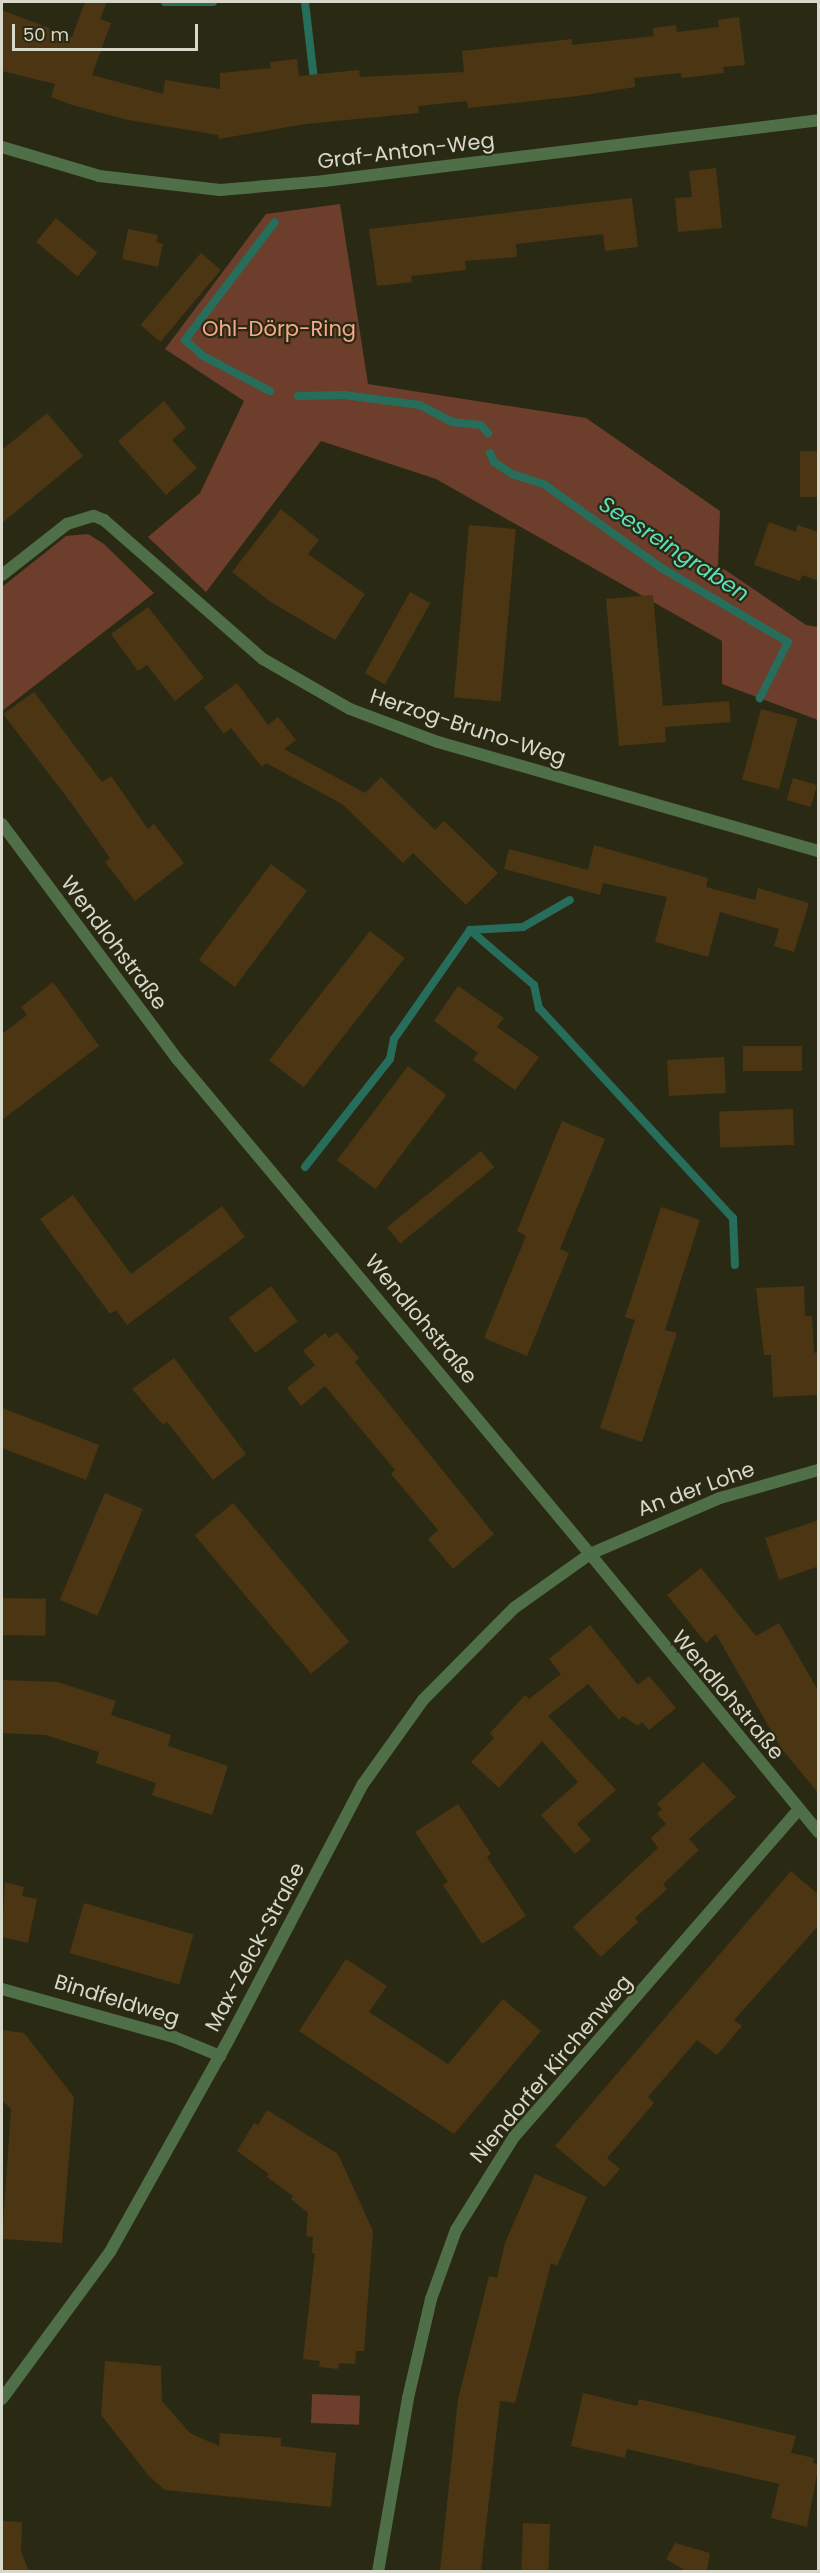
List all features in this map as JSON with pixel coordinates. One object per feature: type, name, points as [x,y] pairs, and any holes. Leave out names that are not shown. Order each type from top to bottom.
[{"type":"street","name":"Graf-Anton-Weg","points":[[2,147],[99,176],[220,190],[324,182],[819,120]]},
{"type":"street","name":"Herzog-Bruno-Weg","points":[[2,575],[67,524],[94,516],[113,526],[263,659],[350,709],[438,742],[819,851]]},
{"type":"street","name":"Wendlohstraße","points":[[2,824],[178,1060],[590,1554],[798,1810],[819,1832]]},
{"type":"street","name":"An der Lohe","points":[[590,1554],[720,1498],[819,1470]]},
{"type":"street","name":"Max-Zelck-Straße","points":[[2,2399],[110,2252],[220,2056],[363,1784],[423,1700],[514,1608],[590,1554]]},
{"type":"street","name":"Niendorfer Kirchenweg","points":[[378,2571],[408,2398],[431,2299],[456,2230],[514,2138],[798,1810]]},
{"type":"street","name":"Bindfeldweg","points":[[2,1989],[174,2037],[220,2056]]},
{"type":"green space","name":"Ohl-Dörp-Ring","points":[[340,204],[368,384],[586,418],[720,511],[718,565],[806,625],[818,627],[818,720],[722,684],[722,641],[436,479],[321,441],[206,592],[148,537],[200,493],[244,401],[165,349],[266,214]]},
{"type":"green space","points":[[88,534],[104,544],[154,593],[2,711],[2,587],[66,536]]},
{"type":"green space","points":[[312,2394],[360,2396],[359,2425],[311,2423]]},
{"type":"building","points":[[85,2],[107,2],[100,19],[111,23],[92,75],[163,94],[165,80],[220,89],[220,73],[271,68],[270,62],[297,59],[299,76],[359,70],[360,77],[464,72],[462,51],[572,39],[572,45],[654,36],[653,28],[676,25],[677,32],[719,27],[718,20],[739,17],[745,65],[723,67],[724,73],[682,78],[681,73],[634,78],[635,87],[578,96],[468,108],[467,101],[418,106],[419,113],[305,124],[219,139],[218,135],[128,120],[72,105],[51,97],[55,84],[2,71],[2,10],[72,37]]},
{"type":"building","points":[[716,168],[722,228],[678,232],[675,198],[692,197],[689,171]]},
{"type":"building","points":[[632,198],[638,247],[605,251],[603,234],[516,244],[517,257],[465,261],[466,270],[411,276],[412,282],[377,286],[369,229]]},
{"type":"building","points":[[56,218],[97,253],[77,276],[36,242]]},
{"type":"building","points":[[128,229],[158,235],[156,242],[163,244],[158,267],[122,259]]},
{"type":"building","points":[[201,253],[221,270],[160,342],[141,325]]},
{"type":"building","points":[[164,401],[186,428],[172,440],[197,468],[166,495],[118,441]]},
{"type":"building","points":[[47,413],[83,456],[2,523],[2,450]]},
{"type":"building","points":[[800,451],[818,451],[818,497],[800,497]]},
{"type":"building","points":[[281,509],[319,540],[308,554],[365,594],[335,640],[271,602],[232,572]]},
{"type":"building","points":[[769,522],[796,532],[797,525],[819,532],[819,581],[802,575],[800,581],[754,565]]},
{"type":"building","points":[[469,525],[516,529],[501,701],[454,697]]},
{"type":"building","points":[[410,592],[430,603],[385,684],[365,673]]},
{"type":"building","points":[[653,595],[663,706],[729,701],[731,722],[665,727],[666,742],[619,746],[606,599]]},
{"type":"building","points":[[148,607],[204,678],[175,701],[147,665],[138,671],[111,634]]},
{"type":"building","points":[[237,683],[268,725],[278,717],[296,740],[284,749],[365,793],[381,777],[435,830],[444,821],[498,873],[466,905],[413,853],[403,863],[342,804],[266,763],[262,767],[231,728],[224,734],[204,707]]},
{"type":"building","points":[[34,692],[102,782],[111,776],[148,829],[154,824],[184,863],[135,901],[105,862],[110,858],[72,804],[3,714]]},
{"type":"building","points":[[761,709],[798,719],[779,789],[742,780]]},
{"type":"building","points":[[793,778],[817,785],[811,807],[787,800]]},
{"type":"building","points":[[594,845],[708,878],[706,887],[755,900],[758,888],[809,903],[794,952],[774,946],[779,929],[720,912],[708,957],[655,942],[667,897],[603,883],[600,895],[504,869],[509,849],[588,870]]},
{"type":"building","points":[[271,864],[307,891],[235,987],[199,960]]},
{"type":"building","points":[[370,931],[405,958],[304,1087],[269,1060]]},
{"type":"building","points":[[53,982],[99,1046],[2,1120],[2,1034],[27,1015],[21,1007]]},
{"type":"building","points":[[458,986],[504,1018],[497,1027],[539,1057],[515,1090],[473,1060],[478,1053],[434,1021]]},
{"type":"building","points":[[743,1046],[802,1046],[802,1071],[743,1071]]},
{"type":"building","points":[[724,1057],[726,1093],[669,1096],[667,1060]]},
{"type":"building","points":[[408,1066],[446,1095],[375,1189],[337,1160]]},
{"type":"building","points":[[793,1109],[794,1145],[720,1148],[719,1112]]},
{"type":"building","points":[[562,1121],[605,1139],[560,1249],[569,1253],[527,1356],[484,1338],[526,1236],[517,1231]]},
{"type":"building","points":[[481,1151],[494,1167],[400,1243],[387,1227]]},
{"type":"building","points":[[73,1195],[131,1274],[222,1206],[245,1237],[127,1325],[116,1310],[110,1314],[40,1219]]},
{"type":"building","points":[[661,1207],[700,1220],[665,1330],[677,1333],[642,1442],[600,1428],[635,1320],[625,1317]]},
{"type":"building","points":[[271,1286],[297,1321],[255,1353],[229,1318]]},
{"type":"building","points":[[804,1286],[805,1316],[812,1316],[814,1353],[819,1352],[819,1395],[773,1397],[771,1355],[764,1355],[756,1288]]},
{"type":"building","points":[[337,1332],[359,1358],[355,1362],[494,1534],[453,1569],[428,1539],[438,1530],[391,1474],[395,1470],[325,1386],[301,1406],[287,1388],[315,1365],[303,1351],[325,1333],[329,1338]]},
{"type":"building","points":[[174,1358],[246,1454],[213,1480],[167,1422],[163,1425],[132,1389]]},
{"type":"building","points":[[2,1408],[99,1445],[86,1480],[2,1448]]},
{"type":"building","points":[[105,1493],[143,1509],[97,1616],[60,1600]]},
{"type":"building","points":[[233,1503],[349,1642],[311,1674],[195,1535]]},
{"type":"building","points":[[819,1520],[819,1566],[779,1580],[765,1538]]},
{"type":"building","points":[[701,1568],[756,1636],[779,1623],[819,1692],[819,1794],[781,1748],[716,1634],[706,1643],[667,1595]]},
{"type":"building","points":[[2,1598],[46,1599],[45,1636],[2,1635]]},
{"type":"building","points":[[590,1625],[638,1685],[649,1676],[676,1708],[649,1730],[642,1722],[638,1726],[623,1716],[619,1720],[588,1684],[548,1716],[616,1790],[577,1824],[591,1840],[575,1854],[541,1815],[578,1782],[542,1741],[499,1788],[471,1762],[494,1738],[490,1733],[525,1695],[529,1699],[561,1674],[549,1659]]},
{"type":"building","points":[[2,1680],[58,1682],[116,1701],[111,1715],[171,1735],[168,1746],[228,1766],[212,1815],[152,1795],[156,1783],[96,1763],[99,1752],[46,1735],[2,1733]]},
{"type":"building","points":[[703,1762],[736,1797],[689,1839],[699,1850],[663,1884],[667,1889],[635,1918],[638,1922],[601,1957],[573,1927],[658,1848],[651,1838],[666,1824],[657,1814],[662,1809],[657,1804]]},
{"type":"building","points":[[458,1804],[491,1854],[487,1857],[526,1916],[482,1944],[443,1885],[448,1882],[415,1832]]},
{"type":"building","points":[[791,1871],[819,1895],[819,1925],[734,2020],[742,2026],[717,2055],[697,2040],[648,2097],[654,2103],[607,2158],[620,2169],[604,2187],[555,2146]]},
{"type":"building","points":[[5,1882],[24,1887],[22,1896],[37,1899],[28,1943],[2,1937]]},
{"type":"building","points":[[84,1903],[194,1934],[179,1984],[70,1953]]},
{"type":"building","points":[[346,1959],[387,1986],[369,2012],[448,2064],[503,1999],[541,2031],[454,2134],[299,2031]]},
{"type":"building","points":[[2,2030],[24,2033],[74,2097],[62,2243],[2,2239],[11,2109],[2,2100]]},
{"type":"building","points":[[267,2110],[338,2154],[373,2231],[364,2351],[356,2351],[355,2364],[339,2363],[338,2369],[319,2367],[320,2361],[303,2359],[315,2253],[312,2253],[313,2237],[306,2236],[308,2213],[291,2199],[293,2196],[267,2177],[269,2174],[237,2151],[254,2123],[258,2125]]},
{"type":"building","points":[[535,2174],[587,2197],[557,2266],[551,2263],[515,2403],[500,2401],[481,2571],[440,2571],[458,2399],[489,2276],[497,2278],[505,2243]]},
{"type":"building","points":[[105,2361],[161,2366],[162,2401],[190,2433],[219,2446],[220,2433],[281,2438],[281,2446],[336,2453],[331,2507],[165,2490],[149,2476],[101,2415]]},
{"type":"building","points":[[583,2393],[637,2406],[639,2399],[796,2436],[791,2453],[814,2458],[813,2463],[819,2464],[807,2527],[771,2518],[779,2484],[627,2449],[625,2458],[571,2446]]},
{"type":"building","points":[[2,2521],[22,2522],[21,2552],[29,2571],[2,2571]]},
{"type":"building","points":[[523,2523],[550,2524],[548,2572],[521,2571]]},
{"type":"building","points":[[675,2543],[710,2553],[707,2571],[686,2571],[666,2559]]},
{"type":"waterway","name":"Seesreingraben","points":[[165,2],[213,2]]},
{"type":"waterway","name":"Seesreingraben","points":[[305,2],[314,80]]},
{"type":"waterway","name":"Seesreingraben","points":[[270,391],[203,356],[185,340],[275,222]]},
{"type":"waterway","name":"Seesreingraben","points":[[298,396],[344,395],[420,405],[452,422],[481,425],[488,433]]},
{"type":"waterway","name":"Seesreingraben","points":[[490,453],[494,462],[512,474],[545,485],[660,567],[788,642],[760,698]]},
{"type":"waterway","points":[[305,1167],[390,1059],[394,1039],[470,930],[523,927],[570,900]]},
{"type":"waterway","points":[[470,930],[534,985],[539,1008],[733,1218],[735,1265]]}]
